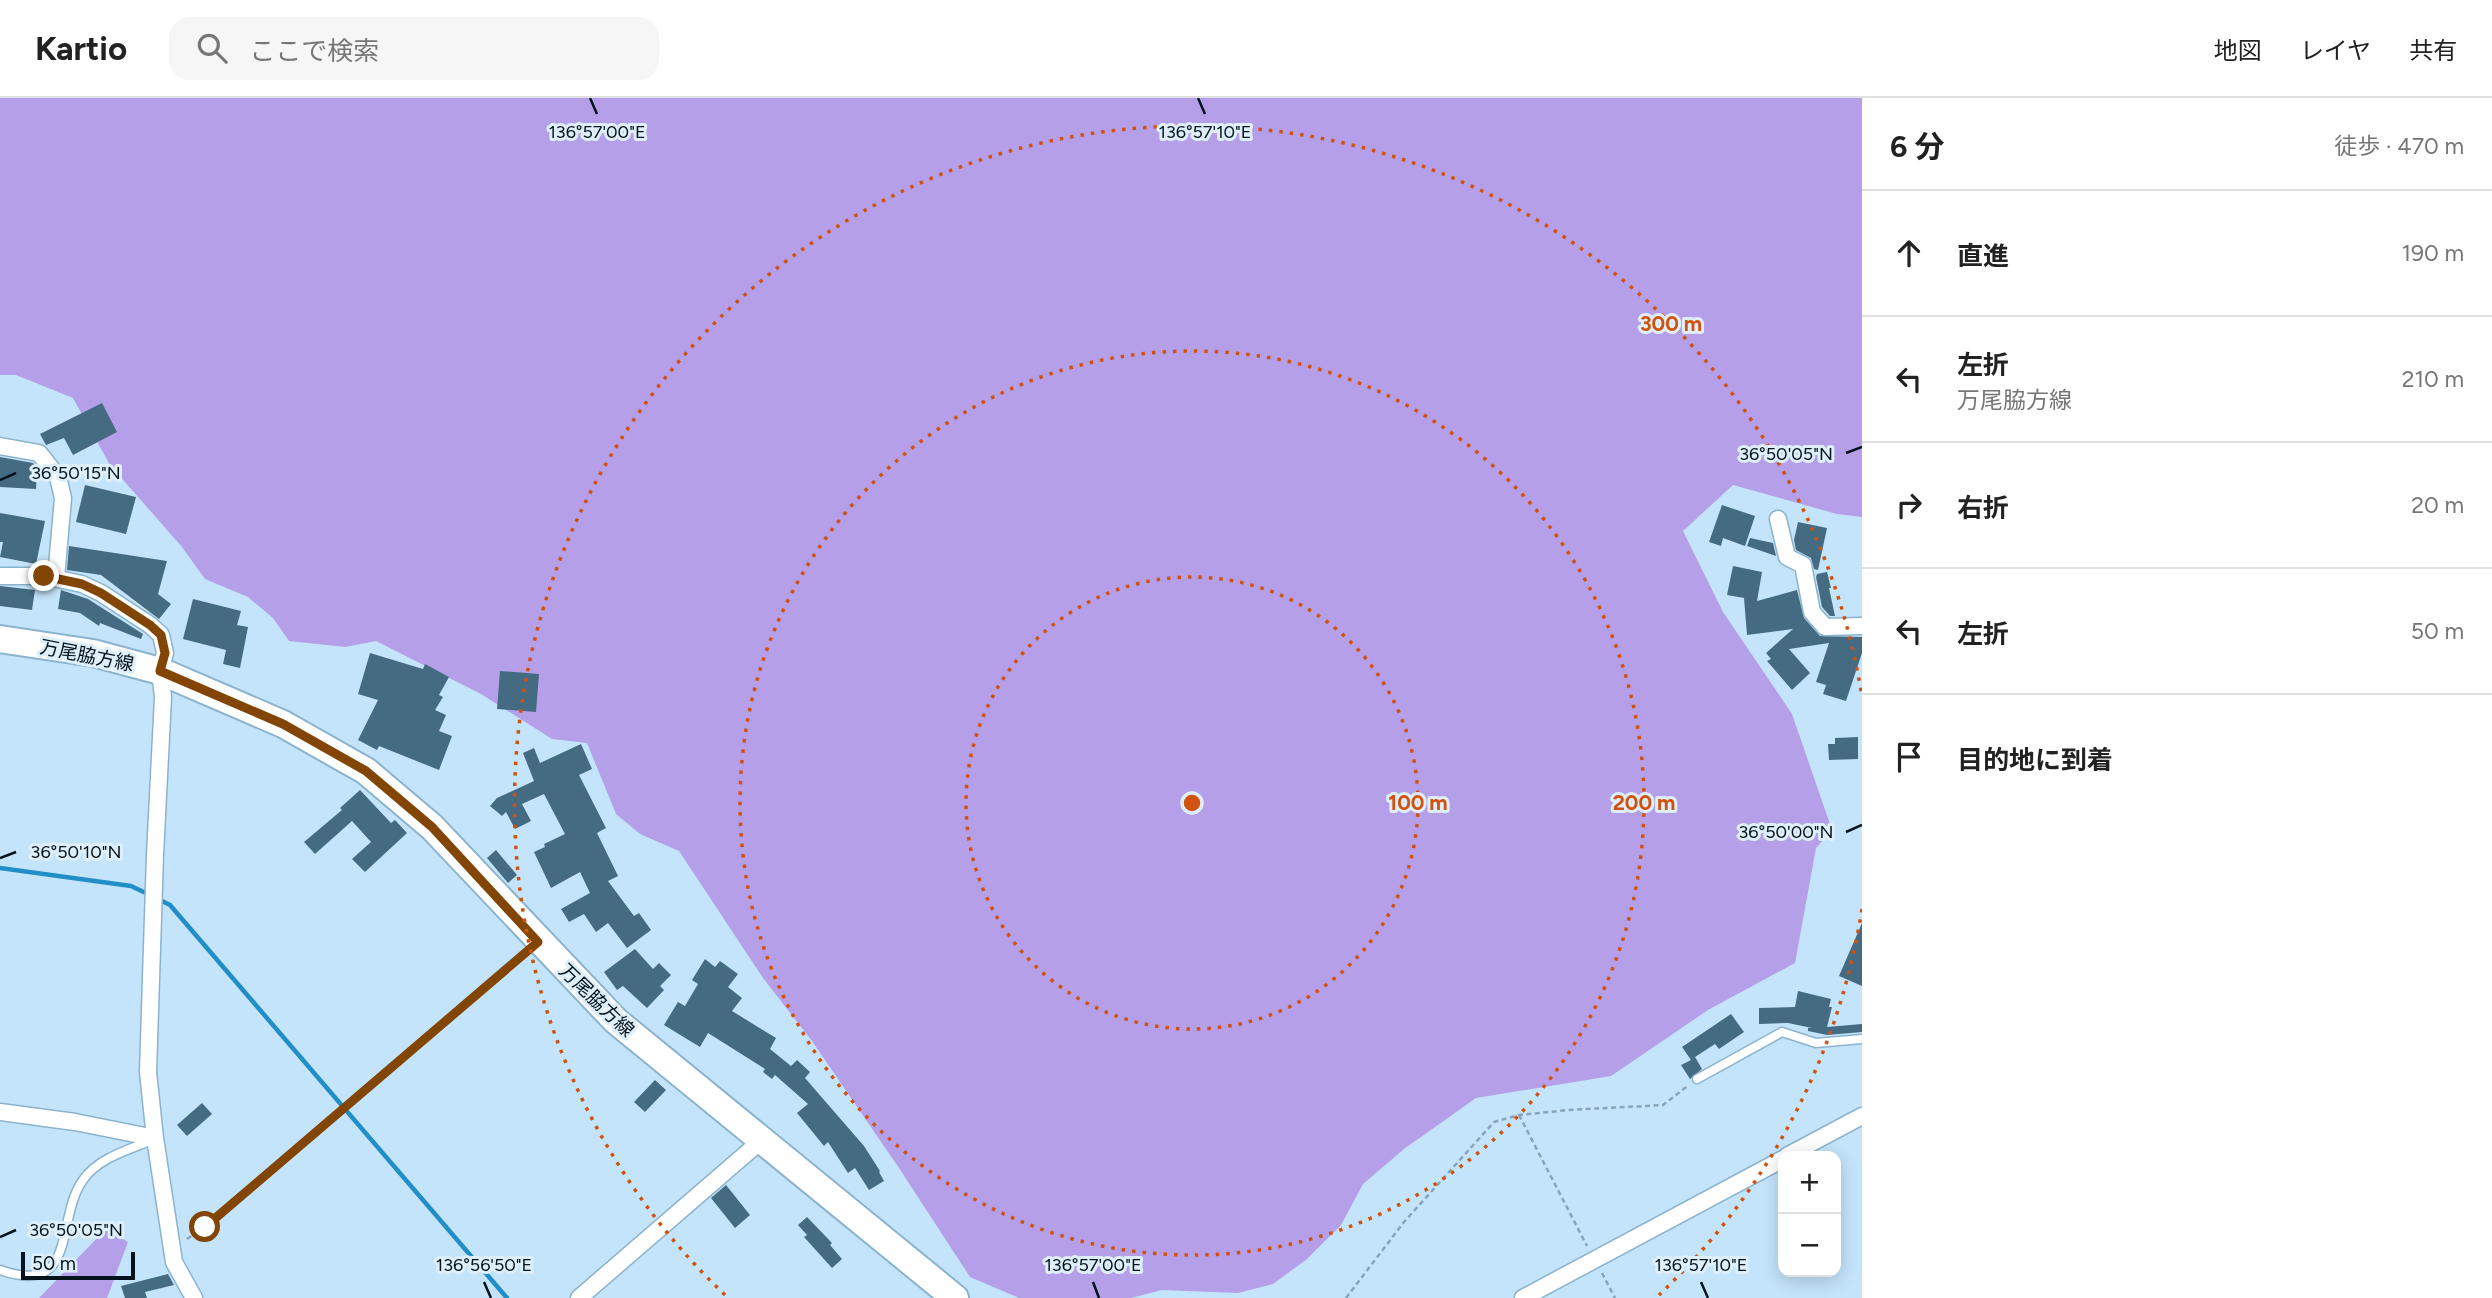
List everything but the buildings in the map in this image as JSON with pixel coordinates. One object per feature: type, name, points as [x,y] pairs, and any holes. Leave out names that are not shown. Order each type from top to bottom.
[{"type":"main road","name":"万尾脇方線","points":[[0,639],[93,653],[160,671],[283,724],[366,771],[432,827],[538,942],[616,1021],[955,1298]]},
{"type":"street","points":[[0,446],[39,453],[58,477],[63,498],[56,578]]},
{"type":"street","points":[[1778,519],[1787,558],[1803,565],[1812,612],[1825,627],[1862,626]]},
{"type":"street","points":[[0,576],[56,578],[82,584],[101,593],[161,635],[165,653],[160,671],[163,697],[148,1072],[174,1262],[194,1298]]},
{"type":"street","points":[[0,1112],[75,1122],[155,1138]]},
{"type":"street","points":[[1796,1151],[1862,1116]]},
{"type":"street","points":[[579,1298],[762,1140]]},
{"type":"street","points":[[1523,1298],[1778,1161]]},
{"type":"lane","points":[[1697,1079],[1782,1032],[1816,1043],[1862,1039]]},
{"type":"lane","points":[[0,1270],[18,1278],[36,1279],[53,1269],[65,1245],[68,1217],[82,1181],[103,1161],[155,1138]]},
{"type":"path","points":[[172,1248],[205,1227],[538,942]]},
{"type":"path","points":[[1346,1298],[1404,1222],[1494,1122],[1519,1115],[1568,1110],[1663,1105],[1697,1079]]},
{"type":"path","points":[[1519,1115],[1615,1298]]},
{"type":"shaded area","points":[[0,98],[1862,98],[1862,517],[1837,514],[1733,485],[1683,531],[1723,612],[1792,714],[1832,830],[1816,848],[1795,963],[1708,1010],[1611,1076],[1476,1098],[1404,1149],[1363,1184],[1341,1225],[1307,1259],[1273,1284],[1238,1293],[1162,1290],[1131,1298],[1019,1298],[970,1277],[899,1168],[812,1041],[763,978],[679,851],[640,834],[616,814],[587,743],[552,739],[481,694],[376,641],[345,647],[289,641],[273,618],[248,597],[205,579],[182,547],[110,465],[73,398],[16,375],[0,375]]},
{"type":"shaded area","points":[[106,1229],[128,1242],[107,1298],[39,1298]]},
{"type":"waterway","points":[[0,868],[131,886],[150,895]]},
{"type":"waterway","points":[[158,899],[170,905],[507,1298]]},
{"type":"route","points":[[44,576],[82,584],[101,593],[150,625],[161,635],[165,653],[160,671],[283,724],[366,771],[432,827],[538,942],[205,1227]]}]
